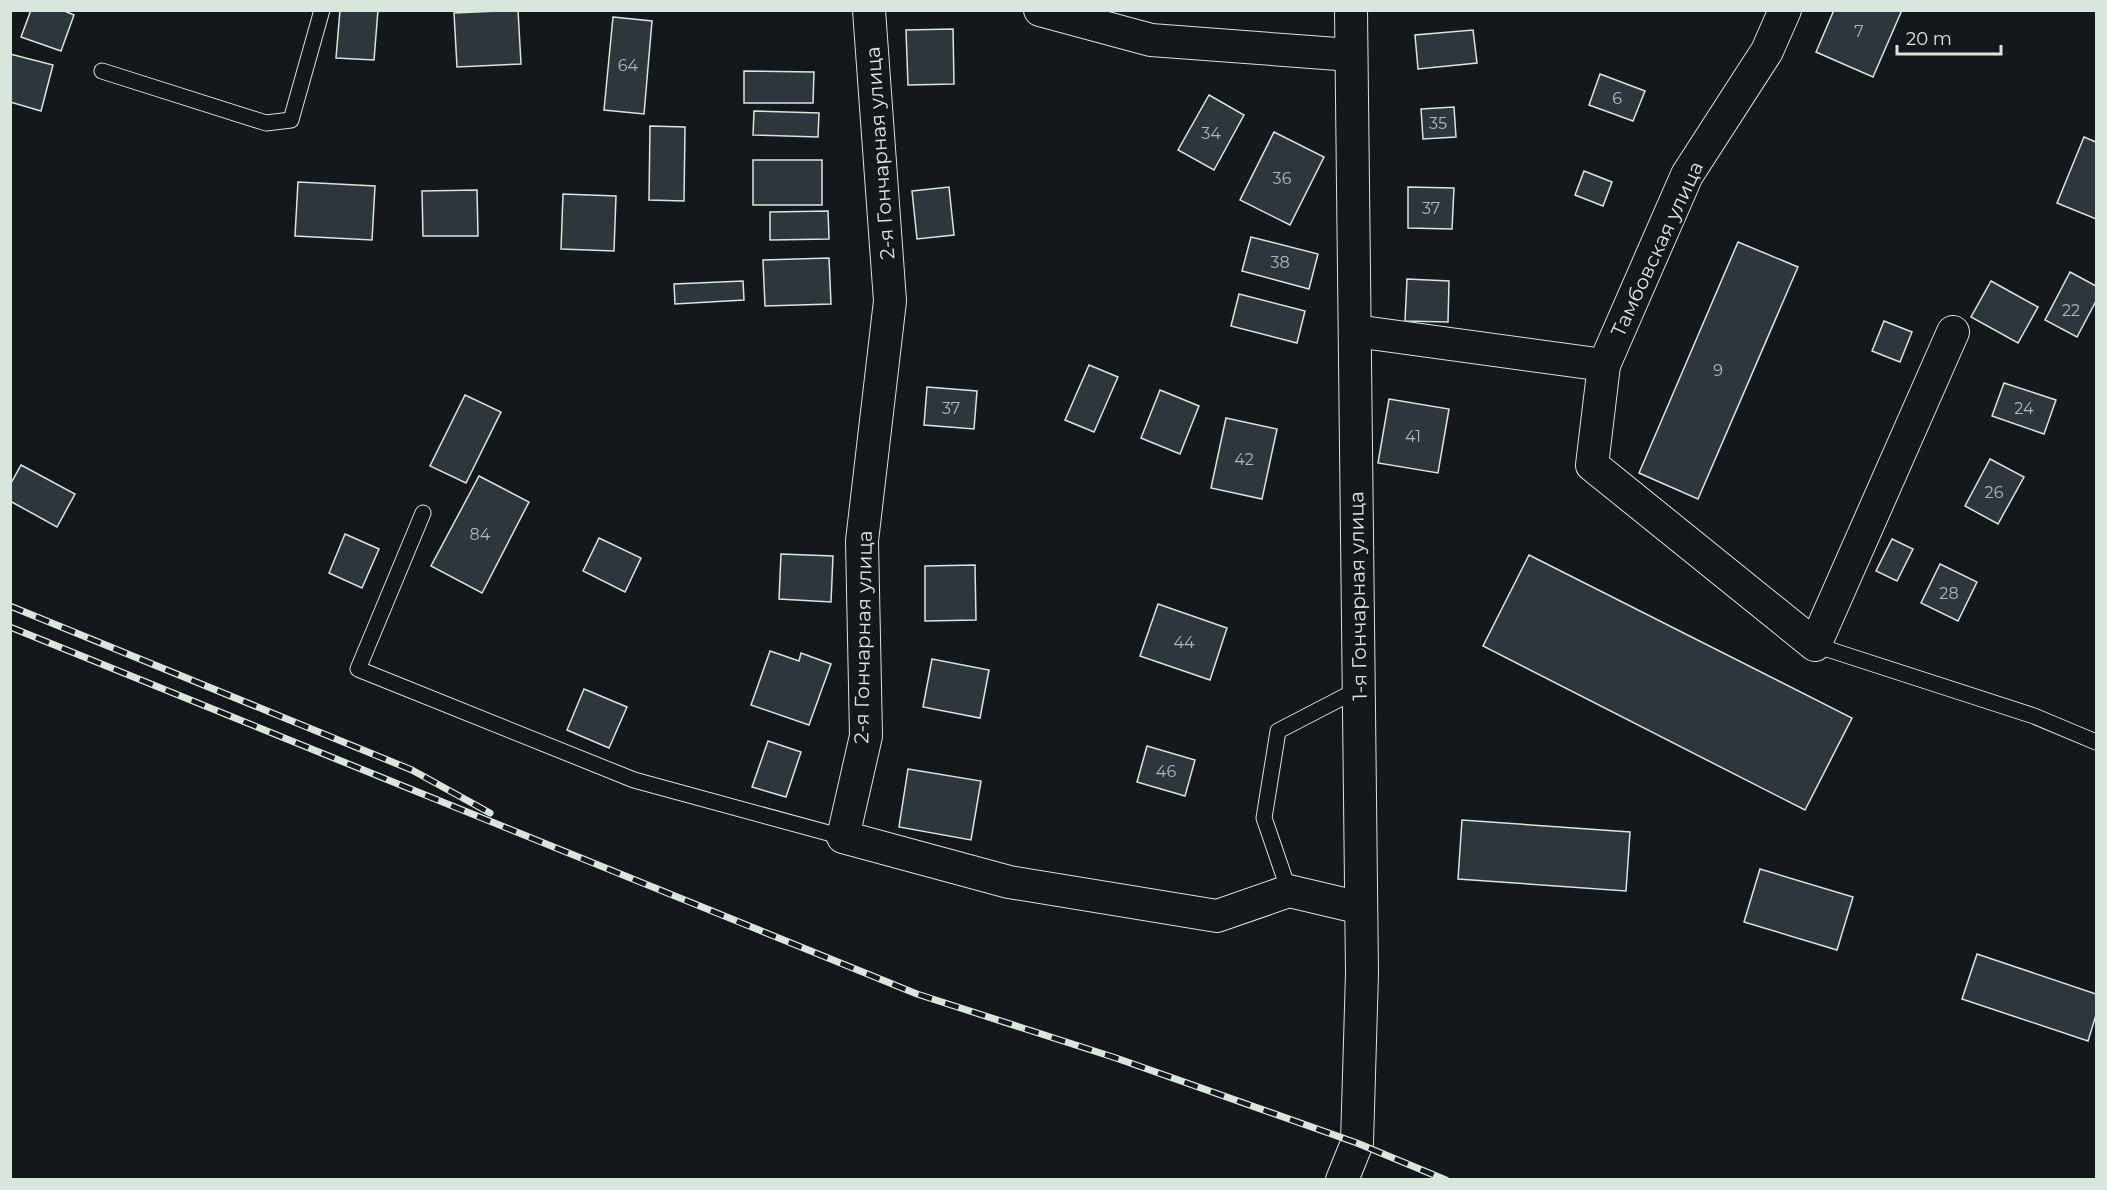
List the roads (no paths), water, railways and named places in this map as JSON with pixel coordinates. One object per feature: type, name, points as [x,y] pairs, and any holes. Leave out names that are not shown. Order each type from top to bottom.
[{"type":"street","name":"2-я Гончарная улица","points":[[843,837],[866,736],[862,541],[890,301],[869,10]]},
{"type":"street","points":[[1040,10],[1151,40],[1351,55]]},
{"type":"street","name":"1-я Гончарная улица","points":[[1342,1179],[1357,1143],[1362,973],[1351,10]]},
{"type":"street","name":"Тамбовская улица","points":[[1785,10],[1767,51],[1687,175],[1604,364],[1592,465],[1815,645]]},
{"type":"street","points":[[1355,330],[1604,364]]},
{"type":"street","points":[[1815,645],[1953,332]]},
{"type":"street","points":[[843,837],[1009,882],[1217,916],[1289,891],[1362,908]]},
{"type":"lane","points":[[102,71],[266,123],[291,120],[322,10]]},
{"type":"lane","points":[[423,513],[358,669],[634,780],[843,837]]},
{"type":"lane","points":[[1815,645],[2034,716],[2097,742]]},
{"type":"lane","points":[[1289,891],[1264,818],[1278,731],[1359,689]]},
{"type":"railway","points":[[10,606],[412,770],[490,813]]},
{"type":"railway","points":[[10,627],[917,994],[1116,1058],[1357,1143],[1446,1180]]}]
